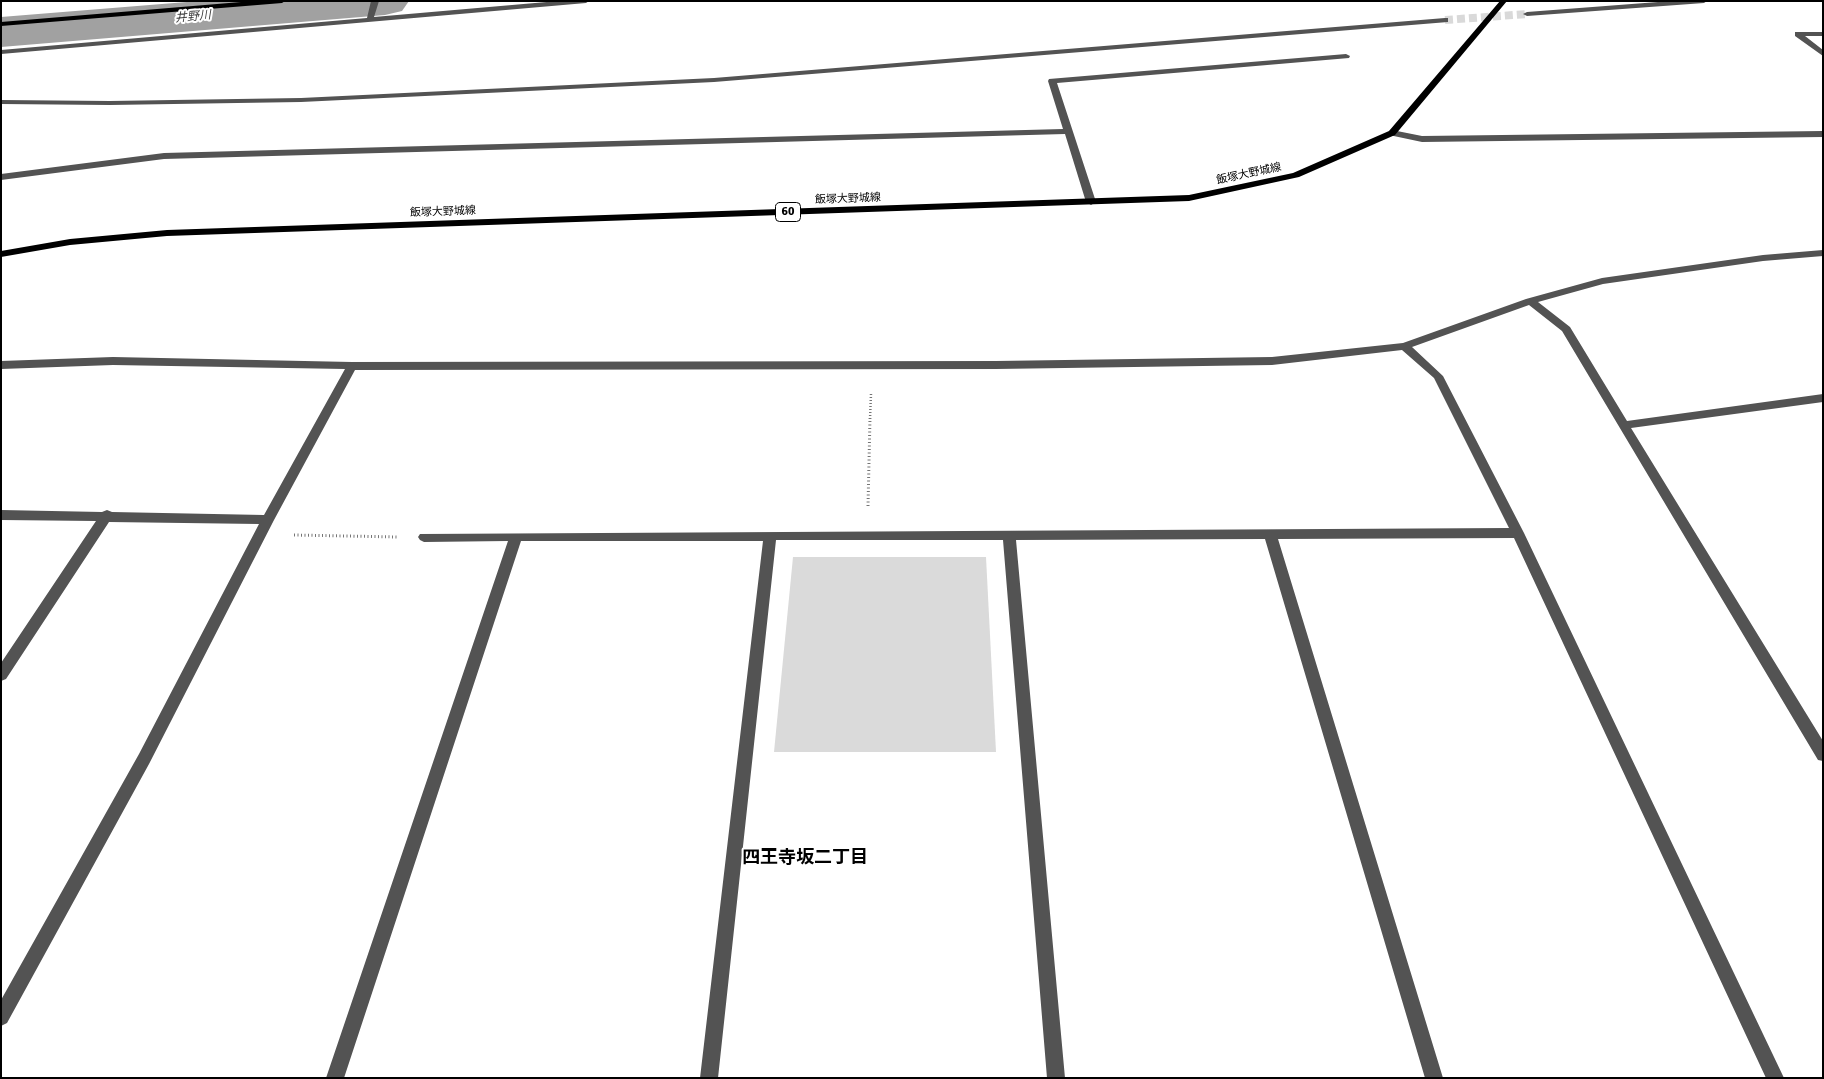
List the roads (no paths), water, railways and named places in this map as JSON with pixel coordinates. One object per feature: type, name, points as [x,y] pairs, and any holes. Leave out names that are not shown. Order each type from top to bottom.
[{"type":"main road","points":[[1,24],[280,1]]},
{"type":"main road","name":"飯塚大野城線","points":[[1,254],[70,242],[167,233],[1189,198],[1296,175],[1392,133],[1504,1]]},
{"type":"street","points":[[370,20],[375,1]]},
{"type":"street","points":[[1,52],[586,1]]},
{"type":"street","points":[[1527,14],[1704,1]]},
{"type":"street","points":[[1,102],[110,103],[300,100],[714,80],[1445,20]]},
{"type":"street","points":[[1823,34],[1798,34],[1823,54]]},
{"type":"street","points":[[1091,202],[1052,80],[1346,56]]},
{"type":"street","points":[[1,177],[164,156],[1068,131]]},
{"type":"street","points":[[1392,133],[1422,139],[1823,134]]},
{"type":"street","points":[[1,365],[113,361],[352,366],[872,366],[1272,362],[1404,346],[1530,301],[1602,281],[1763,258],[1823,253]]},
{"type":"street","points":[[1530,301],[1566,329],[1823,754]]},
{"type":"street","points":[[1404,346],[1438,376],[1518,533],[1775,1078]]},
{"type":"street","points":[[1,1017],[144,759],[268,520],[352,366]]},
{"type":"street","points":[[1623,425],[1823,398]]},
{"type":"street","points":[[1,515],[107,515],[268,520]]},
{"type":"street","points":[[1,675],[107,515]]},
{"type":"street","points":[[1270,533],[1434,1078]]},
{"type":"street","points":[[424,537],[1518,533]]},
{"type":"street","points":[[1009,535],[1056,1078]]},
{"type":"street","points":[[709,1078],[770,536]]},
{"type":"street","points":[[335,1078],[516,537]]},
{"type":"waterway","name":"井野川","points":[[1,32],[385,1]]},
{"type":"tunnel","points":[[1445,20],[1527,14]]},
{"type":"district","name":"四王寺坂二丁目","points":[[805,858]]}]
